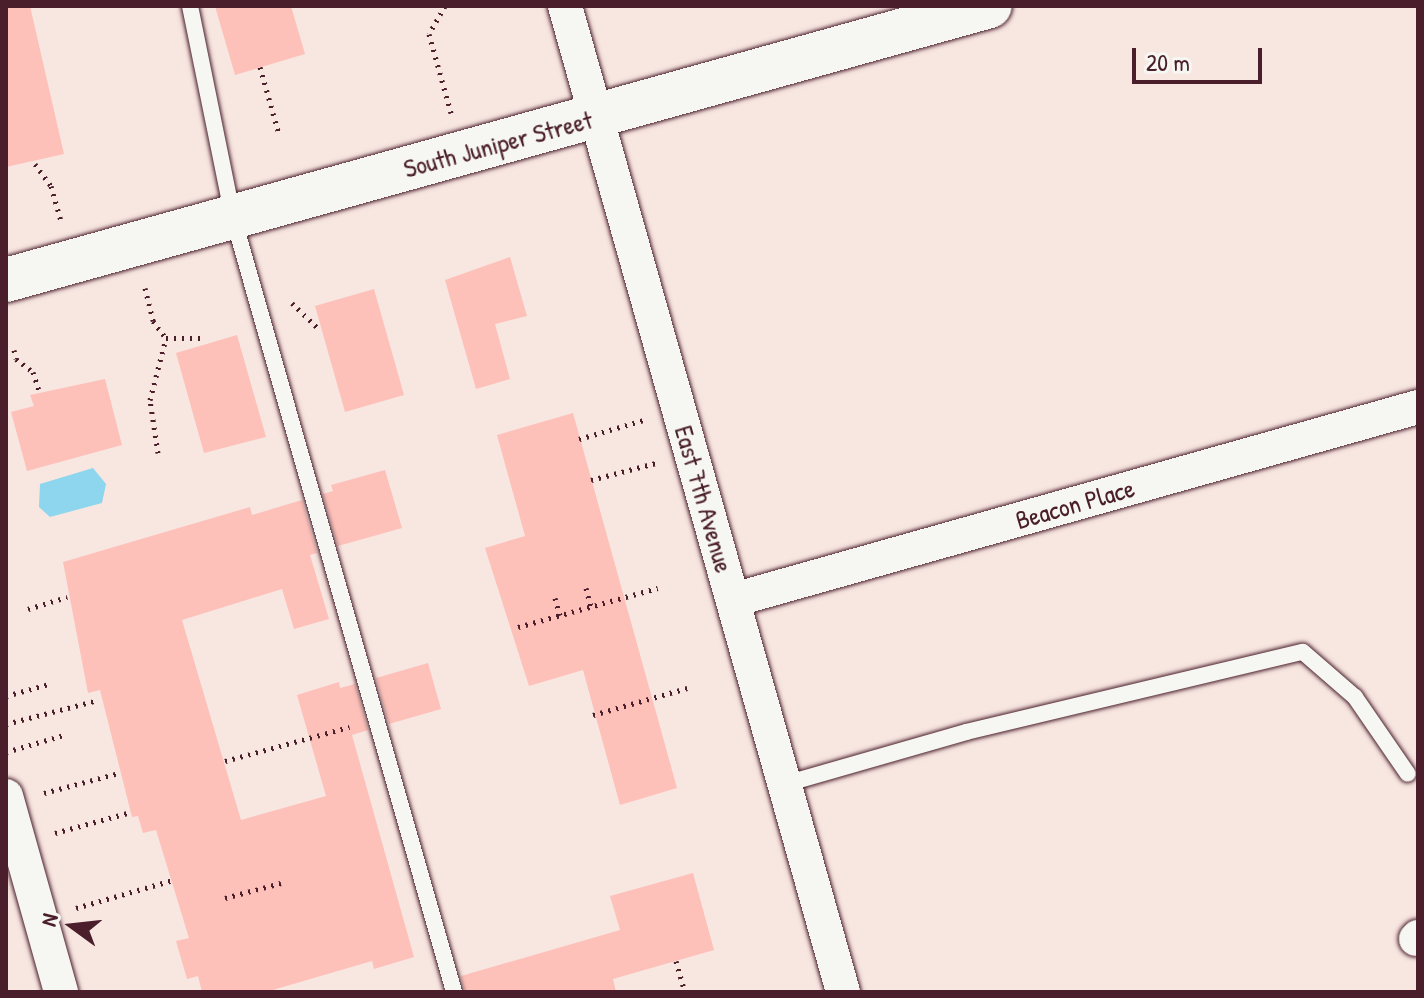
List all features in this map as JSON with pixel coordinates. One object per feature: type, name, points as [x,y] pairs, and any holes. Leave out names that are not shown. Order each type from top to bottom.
[{"type":"main road","name":"South Juniper Street","points":[[6,280],[596,117],[968,9]]},
{"type":"street","name":"East 7th Avenue","points":[[565,6],[843,992]]},
{"type":"street","name":"Beacon Place","points":[[733,600],[1418,407]]},
{"type":"street","points":[[6,796],[61,992]]},
{"type":"lane","points":[[190,6],[233,217],[454,992]]},
{"type":"lane","points":[[785,784],[966,732],[1303,652],[1355,697],[1408,774]]},
{"type":"path","points":[[445,6],[429,34],[463,154]]},
{"type":"path","points":[[260,67],[279,134]]},
{"type":"path","points":[[35,164],[55,197]]},
{"type":"path","points":[[285,293],[319,329]]},
{"type":"path","points":[[151,312],[166,338],[150,400],[158,453]]},
{"type":"path","points":[[166,338],[201,338]]},
{"type":"path","points":[[14,350],[16,359],[33,372],[40,393]]},
{"type":"path","points":[[579,439],[613,429]]},
{"type":"path","points":[[591,480],[625,471]]},
{"type":"path","points":[[586,588],[591,607]]},
{"type":"path","points":[[518,627],[658,588]]},
{"type":"path","points":[[28,609],[67,597]]},
{"type":"path","points":[[555,598],[560,615]]},
{"type":"path","points":[[6,696],[49,684]]},
{"type":"path","points":[[593,715],[687,688]]},
{"type":"path","points":[[6,724],[98,700]]},
{"type":"path","points":[[225,761],[358,724]]},
{"type":"path","points":[[6,752],[64,735]]},
{"type":"path","points":[[78,784],[119,773]]},
{"type":"path","points":[[89,824],[131,812]]},
{"type":"path","points":[[110,899],[173,880]]},
{"type":"path","points":[[225,898],[281,883]]},
{"type":"path","points":[[676,961],[685,992]]},
{"type":"water","points":[[93,468],[106,484],[102,503],[50,517],[39,507],[40,484]]},
{"type":"building","points":[[6,6],[30,6],[64,154],[6,167]]},
{"type":"building","points":[[215,6],[291,6],[305,54],[235,75]]},
{"type":"building","points":[[510,257],[527,316],[495,324],[510,379],[476,389],[445,280]]},
{"type":"building","points":[[374,289],[404,395],[345,412],[315,306]]},
{"type":"building","points":[[237,335],[266,437],[204,453],[176,353]]},
{"type":"building","points":[[105,379],[122,445],[27,471],[11,412],[34,406],[30,395]]},
{"type":"building","points":[[573,413],[677,788],[620,805],[583,670],[529,686],[485,548],[525,536],[497,435]]},
{"type":"building","points":[[385,470],[402,528],[338,546],[323,494],[333,491],[331,485]]},
{"type":"building","points":[[302,500],[317,553],[310,555],[329,619],[294,629],[282,589],[182,620],[241,820],[326,796],[297,695],[339,682],[340,688],[355,684],[368,730],[352,735],[414,957],[374,969],[372,961],[266,992],[202,992],[198,976],[187,979],[176,941],[189,938],[156,830],[143,833],[138,816],[132,817],[100,690],[88,693],[63,562],[250,507],[252,515]]},
{"type":"building","points":[[428,663],[441,709],[389,724],[376,678]]},
{"type":"building","points":[[693,873],[714,950],[613,979],[616,992],[465,992],[461,976],[620,930],[610,896]]}]
